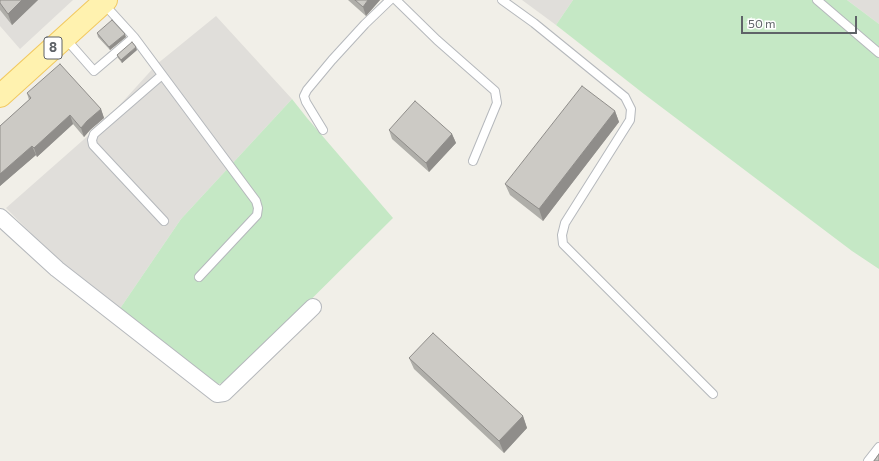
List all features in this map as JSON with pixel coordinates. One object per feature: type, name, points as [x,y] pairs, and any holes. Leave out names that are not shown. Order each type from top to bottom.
[{"type":"main road","name":"8","points":[[0,96],[104,1]]},
{"type":"street","points":[[0,217],[57,269],[216,394],[224,394],[313,307]]},
{"type":"lane","points":[[323,130],[306,102],[304,96],[307,90],[360,29],[390,0]]},
{"type":"lane","points":[[396,0],[437,40],[495,91],[497,103],[473,162]]},
{"type":"lane","points":[[502,0],[534,23],[625,97],[631,109],[630,120],[565,223],[562,235],[563,244],[713,394]]},
{"type":"lane","points":[[817,0],[879,53]]},
{"type":"lane","points":[[104,1],[134,37],[256,201],[258,208],[257,215],[199,277]]},
{"type":"lane","points":[[64,37],[94,71],[134,37]]},
{"type":"lane","points":[[162,75],[94,134],[92,140],[93,145],[164,221]]},
{"type":"lane","points":[[868,461],[879,447]]},
{"type":"shaded area","points":[[0,0],[73,0],[20,49],[0,26]]},
{"type":"shaded area","points":[[522,0],[573,0],[556,25]]},
{"type":"shaded area","points":[[847,0],[879,0],[879,24]]},
{"type":"shaded area","points":[[216,16],[292,99],[181,219],[119,310],[63,266],[6,208],[107,119],[157,64]]},
{"type":"green space","points":[[573,0],[847,0],[879,24],[879,269],[852,251],[644,94],[556,25]]},
{"type":"green space","points":[[292,99],[393,218],[228,382],[213,385],[119,310],[181,219]]},
{"type":"building","points":[[0,0],[22,0],[8,14],[0,3]]},
{"type":"building","points":[[355,0],[368,0],[363,7]]},
{"type":"building","points":[[112,20],[125,34],[109,47],[97,33]]},
{"type":"building","points":[[132,42],[136,47],[121,60],[117,55]]},
{"type":"building","points":[[60,64],[101,109],[81,128],[70,115],[34,148],[32,146],[0,174],[0,126],[31,98],[27,93]]},
{"type":"building","points":[[582,86],[615,111],[539,209],[505,184]]},
{"type":"building","points":[[415,101],[452,134],[426,163],[389,130]]},
{"type":"building","points":[[433,333],[523,416],[499,441],[409,358]]},
{"type":"building","points":[[879,454],[879,461],[874,461]]}]
